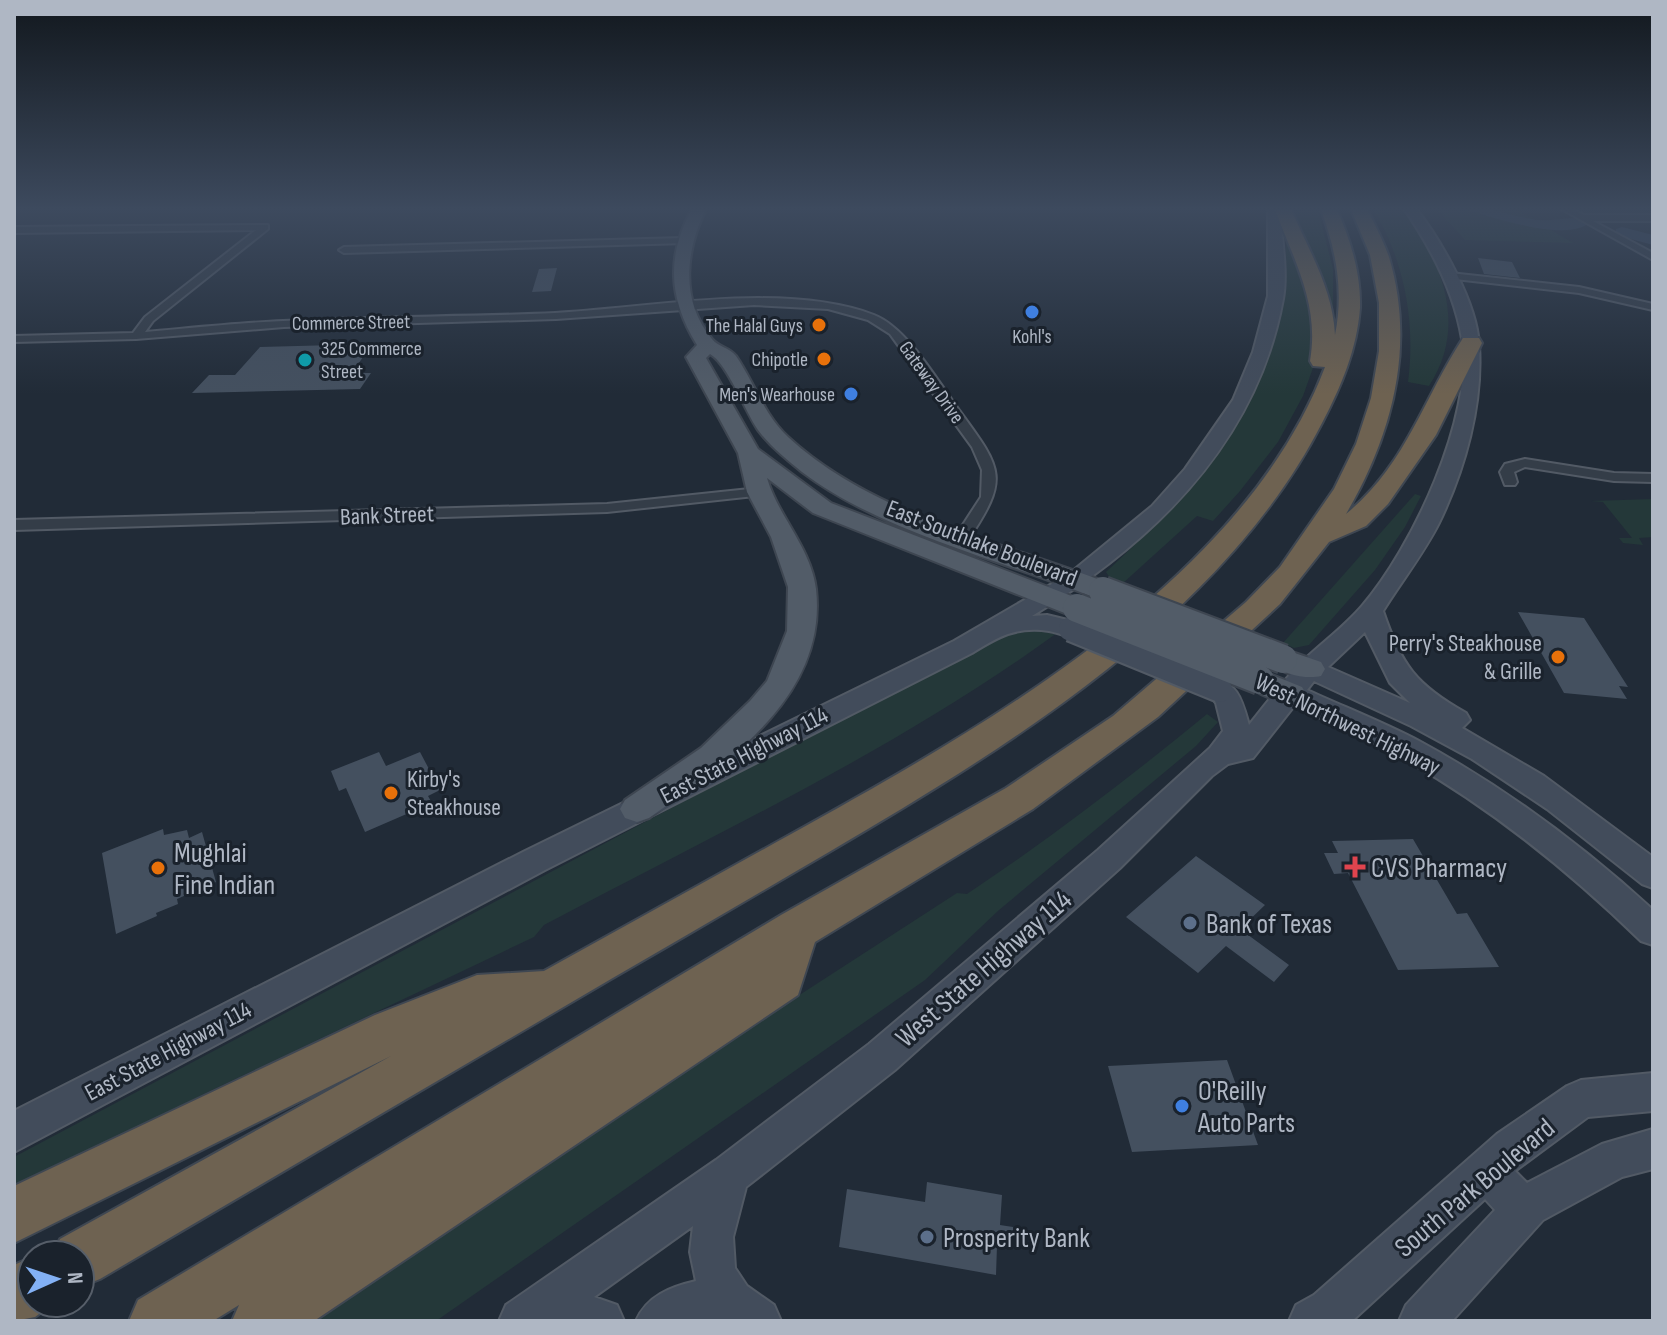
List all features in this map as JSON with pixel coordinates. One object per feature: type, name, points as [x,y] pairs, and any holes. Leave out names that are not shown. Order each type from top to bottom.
[{"type":"highway","points":[[1282,474],[1278,458],[1300,422],[1325,347],[1317,284],[1310,269]]},
{"type":"highway","points":[[96,1250],[879,807],[1020,717],[1072,678],[1180,587],[1223,545],[1282,474],[1307,435],[1342,354],[1350,294],[1346,269]]},
{"type":"highway","points":[[159,1321],[797,928],[989,815],[1119,731],[1290,574],[1354,477],[1369,443],[1386,387],[1393,324],[1384,269]]},
{"type":"highway","points":[[1315,537],[1359,519],[1407,461],[1436,413],[1471,343]]},
{"type":"highway","points":[[262,1321],[782,981],[797,928]]},
{"type":"highway","points":[[14,1215],[392,1031],[477,996],[553,991]]},
{"type":"main road","name":"East Southlake Boulevard","points":[[681,269],[688,307],[707,345],[725,354],[762,422],[810,467],[896,512],[963,537],[1076,601]]},
{"type":"main road","name":"East State Highway 114","points":[[14,1132],[637,809],[1004,625],[1076,601],[1192,473],[1242,400],[1261,352],[1276,296],[1275,269]]},
{"type":"main road","points":[[1284,669],[1371,611],[1437,505],[1462,434],[1469,390],[1471,343],[1447,269]]},
{"type":"main road","name":"East Southlake Boulevard","points":[[707,345],[696,357],[749,453],[822,508],[1076,601]]},
{"type":"main road","points":[[637,809],[713,756],[761,709],[781,684],[801,631],[802,587],[784,537],[759,492],[749,453]]},
{"type":"main road","points":[[759,492],[788,495],[822,508]]},
{"type":"main road","points":[[1004,625],[1047,623],[1076,601],[1220,690],[1229,701],[1237,732],[1220,755]]},
{"type":"main road","name":"West Northwest Highway","points":[[1076,601],[1284,669],[1453,736],[1600,830],[1653,875]]},
{"type":"main road","points":[[1371,611],[1385,657],[1400,679],[1430,705],[1511,752],[1548,794]]},
{"type":"main road","name":"West Northwest Highway","points":[[1284,669],[1291,694],[1408,749],[1506,808],[1574,859],[1653,931]]},
{"type":"main road","name":"West State Highway 114","points":[[524,1321],[730,1174],[882,1057],[1109,859],[1220,755],[1243,751],[1291,694]]},
{"type":"main road","points":[[1600,830],[1653,862]]},
{"type":"main road","name":"South Park Boulevard","points":[[1316,1320],[1330,1311],[1511,1148],[1581,1099],[1653,1092]]},
{"type":"main road","name":"South Park Boulevard","points":[[1422,1321],[1524,1209],[1616,1158],[1653,1149]]},
{"type":"main road","points":[[1485,1171],[1524,1209]]},
{"type":"main road","points":[[730,1174],[714,1217],[710,1249],[716,1277],[744,1311]]},
{"type":"main road","points":[[659,1321],[674,1308],[699,1301],[744,1311]]},
{"type":"main road","points":[[524,1321],[583,1317],[601,1321]]},
{"type":"street","points":[[136,336],[149,319],[212,269]]},
{"type":"street","points":[[1450,276],[1588,291],[1653,307]]},
{"type":"street","name":"Gateway Drive","points":[[688,307],[754,302],[812,303],[861,314],[894,332],[985,459],[990,483],[988,497],[963,537]]},
{"type":"street","name":"Commerce Street","points":[[14,339],[136,336],[284,324],[556,316],[688,307]]},
{"type":"street","points":[[1510,482],[1507,472],[1510,467],[1525,463],[1614,477],[1653,478]]},
{"type":"street","name":"Bank Street","points":[[14,525],[607,508],[759,492]]},
{"type":"green space","points":[[1284,269],[1303,269],[1313,291],[1314,365],[1303,396],[1278,442],[1213,521],[1197,516],[1122,584],[1112,581],[1106,572],[1177,501],[1234,425],[1256,383],[1273,339]]},
{"type":"green space","points":[[1312,269],[1333,269],[1333,318]]},
{"type":"green space","points":[[1400,269],[1437,269],[1445,294],[1447,340],[1441,363],[1429,386],[1408,382],[1410,336]]},
{"type":"green space","points":[[1415,494],[1421,496],[1405,527],[1375,570],[1309,645],[1294,648],[1283,643]]},
{"type":"green space","points":[[1653,499],[1653,537],[1639,538],[1643,545],[1623,543],[1619,538],[1632,538],[1603,502],[1591,501]]},
{"type":"green space","points":[[1044,629],[1057,633],[934,715],[806,788],[544,925],[534,937],[208,1092],[14,1189],[14,1157],[984,642],[1026,630]]},
{"type":"green space","points":[[1207,714],[1218,722],[1196,746],[999,910],[925,980],[436,1321],[289,1321],[957,893],[967,894],[1089,807]]},
{"type":"building","points":[[539,269],[557,269],[551,291],[532,292]]},
{"type":"building","points":[[1482,269],[1516,269],[1520,278],[1484,274]]},
{"type":"building","name":"325 Commerce Street","points":[[372,344],[352,373],[371,373],[360,389],[192,393],[209,375],[235,375],[260,347]]},
{"type":"building","name":"Perry's Steakhouse & Grille","points":[[1518,612],[1584,618],[1628,687],[1619,686],[1627,699],[1564,693]]},
{"type":"building","name":"Kirby's Steakhouse","points":[[379,752],[386,766],[420,752],[440,790],[428,796],[432,803],[365,832],[346,788],[339,791],[331,771]]},
{"type":"building","name":"Mughlai Fine Indian","points":[[163,829],[164,835],[187,830],[189,838],[202,832],[216,882],[177,899],[178,904],[156,913],[157,916],[116,934],[102,853]]},
{"type":"building","name":"CVS Pharmacy","points":[[1413,839],[1457,914],[1467,913],[1499,967],[1398,970],[1348,873],[1334,874],[1324,853],[1338,853],[1332,841]]},
{"type":"building","name":"Bank of Texas","points":[[1196,856],[1265,905],[1240,929],[1289,965],[1274,982],[1226,946],[1198,973],[1126,917]]},
{"type":"building","name":"O'Reilly Auto Parts","points":[[1227,1060],[1258,1145],[1132,1152],[1108,1066]]},
{"type":"building","name":"Prosperity Bank","points":[[927,1182],[1002,1195],[1000,1225],[1013,1227],[1013,1249],[997,1246],[996,1275],[839,1247],[847,1189],[925,1202]]},
{"type":"place","name":"Kohl's","points":[[1032,312]]},
{"type":"place","name":"The Halal Guys","points":[[819,325]]},
{"type":"place","name":"Chipotle","points":[[824,359]]},
{"type":"place","name":"325 Commerce Street","points":[[305,360]]},
{"type":"place","name":"Men's Wearhouse","points":[[851,394]]},
{"type":"place","name":"Perry's Steakhouse & Grille","points":[[1558,657]]},
{"type":"place","name":"Kirby's Steakhouse","points":[[391,793]]},
{"type":"place","name":"CVS Pharmacy","points":[[1355,867]]},
{"type":"place","name":"Mughlai Fine Indian","points":[[158,868]]},
{"type":"place","name":"Bank of Texas","points":[[1190,923]]},
{"type":"place","name":"O'Reilly Auto Parts","points":[[1182,1106]]},
{"type":"place","name":"Prosperity Bank","points":[[927,1237]]}]
